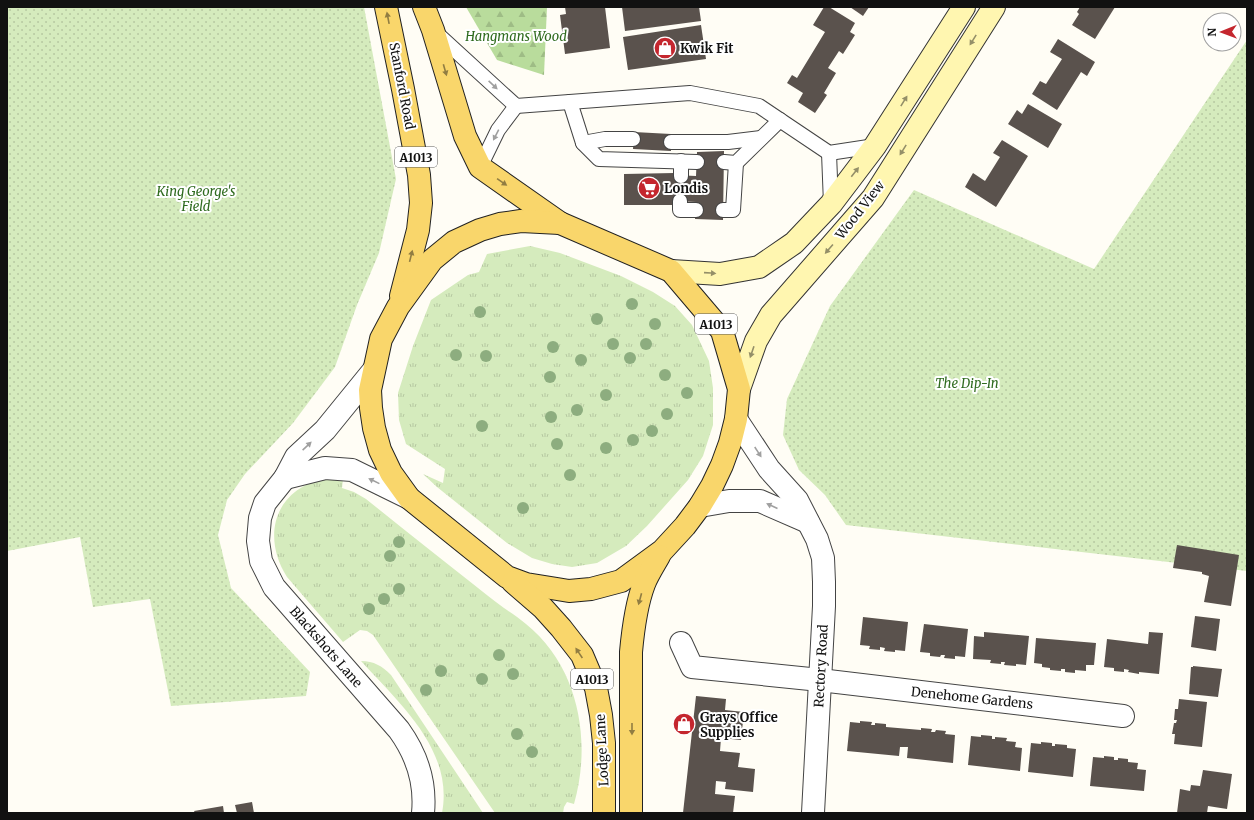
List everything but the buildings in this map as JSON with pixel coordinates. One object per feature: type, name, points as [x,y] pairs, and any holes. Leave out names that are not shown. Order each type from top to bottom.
[{"type":"main road","name":"Stanford Road","points":[[386,7],[419,175],[421,203],[418,230],[398,307]]},
{"type":"main road","name":"A1013","points":[[424,7],[433,30],[465,136],[480,167],[560,223],[671,271],[722,331],[739,389],[736,419],[730,443],[722,465],[700,506],[685,526],[662,552],[620,581],[591,589],[569,591],[526,584],[507,577],[409,498],[391,473],[380,450],[374,428],[370,390],[381,339],[398,307],[432,260],[454,242],[467,235],[500,224],[521,221],[560,223]]},
{"type":"main road","name":"Wood View","points":[[671,271],[720,274],[759,266],[794,243],[831,204],[875,146],[964,7]]},
{"type":"main road","name":"Wood View","points":[[739,389],[756,341],[771,315],[873,198],[994,7]]},
{"type":"main road","name":"Lodge Lane","points":[[631,813],[632,636],[644,584],[662,552]]},
{"type":"main road","name":"Lodge Lane","points":[[507,577],[543,608],[561,628],[582,655],[596,688],[604,743],[604,813]]},
{"type":"street","name":"Blackshots Lane","points":[[373,371],[325,430],[296,457],[285,478],[265,503],[260,518],[258,541],[261,561],[274,587],[399,730],[408,743],[415,757],[423,784],[423,813]]},
{"type":"street","name":"Rectory Road","points":[[736,419],[769,469],[797,500],[817,539],[823,558],[824,606],[813,813]]},
{"type":"street","points":[[285,478],[325,468],[352,470],[409,498]]},
{"type":"street","points":[[700,506],[729,501],[760,501],[808,522]]},
{"type":"street","name":"Denehome Gardens","points":[[681,643],[692,667],[820,680],[1123,716]]},
{"type":"lane","points":[[433,30],[516,106],[690,93],[759,106],[829,153],[875,146]]},
{"type":"lane","points":[[570,102],[583,143],[599,158],[697,162]]},
{"type":"lane","points":[[480,167],[498,130],[516,106]]},
{"type":"lane","points":[[723,210],[733,210],[728,194],[730,162],[761,138],[780,120]]},
{"type":"lane","points":[[671,142],[728,142],[761,138]]},
{"type":"lane","points":[[583,143],[604,139],[633,139]]},
{"type":"lane","points":[[829,153],[831,204]]},
{"type":"lane","points":[[681,161],[681,176]]},
{"type":"lane","points":[[680,201],[680,210],[696,210]]},
{"type":"green space","name":"King George's Field","points":[[7,7],[364,7],[396,179],[379,253],[357,305],[335,367],[293,423],[245,474],[227,500],[218,535],[231,588],[310,672],[306,696],[171,706],[150,599],[93,607],[80,537],[7,551]]},
{"type":"green space","name":"Hangmans Wood","points":[[466,7],[547,7],[544,75],[497,60]]},
{"type":"green space","name":"The Dip-In","points":[[1247,40],[1247,571],[846,525],[825,495],[799,470],[783,435],[787,399],[830,306],[914,190],[1094,269],[1239,52],[1242,52],[1242,47]]},
{"type":"green space","points":[[530,246],[560,253],[621,276],[653,292],[675,306],[692,325],[709,361],[713,388],[713,425],[703,456],[688,480],[647,526],[626,546],[597,563],[572,567],[552,564],[532,558],[507,543],[423,474],[443,483],[445,469],[406,444],[399,420],[398,393],[413,346],[431,300],[468,275],[479,272],[487,254]]},
{"type":"green space","points":[[324,479],[343,479],[342,488],[354,492],[366,499],[488,596],[526,624],[544,641],[558,661],[569,683],[577,706],[581,731],[582,755],[574,804],[567,802],[563,813],[495,813],[373,635],[367,631],[360,630],[343,642],[287,577],[279,561],[275,546],[274,531],[277,516],[284,504],[294,493],[307,484]]},
{"type":"green space","points":[[361,661],[378,665],[391,675],[483,813],[442,813],[444,790],[440,769],[432,748],[406,711]]},
{"type":"place","name":"Kwik Fit","points":[[665,48]]},
{"type":"place","name":"Londis","points":[[649,188]]},
{"type":"place","name":"Grays Office Supplies","points":[[684,724]]}]
